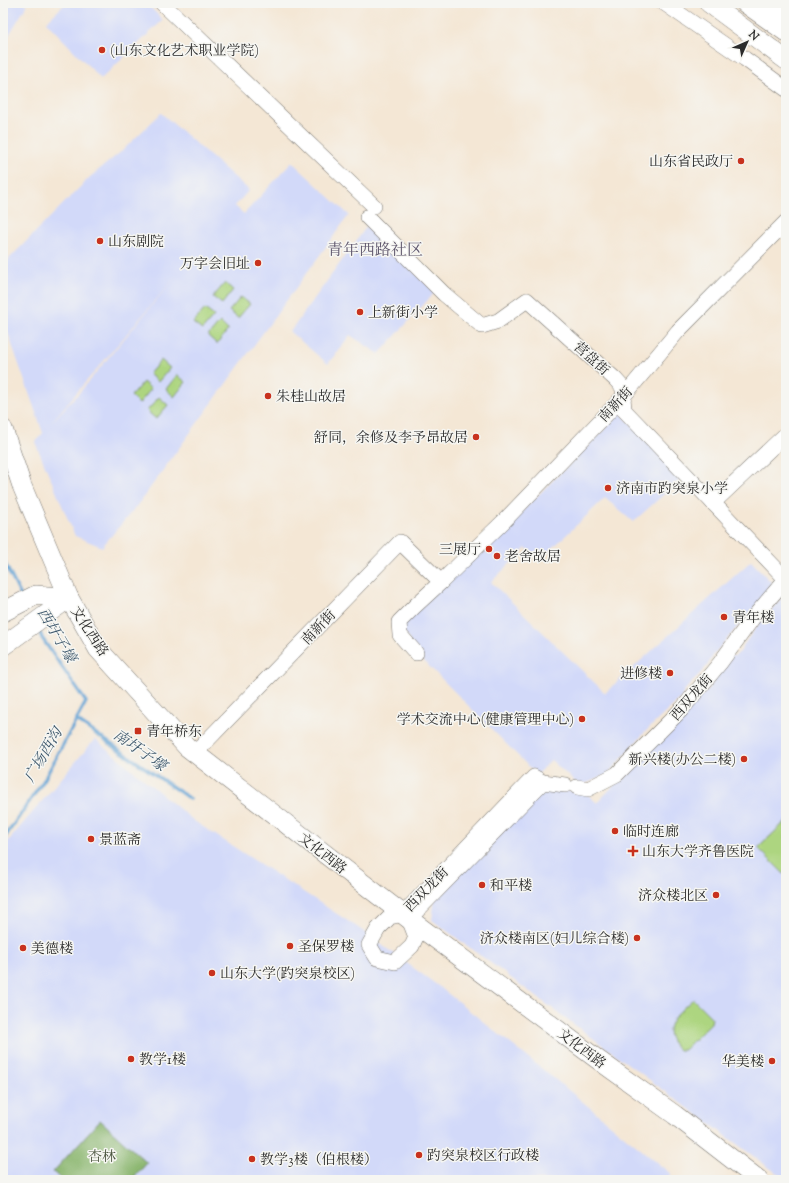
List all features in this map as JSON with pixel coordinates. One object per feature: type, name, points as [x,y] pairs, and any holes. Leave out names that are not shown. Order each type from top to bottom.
[{"type":"main road","points":[[709,3],[786,60]]},
{"type":"main road","points":[[745,3],[786,32]]},
{"type":"main road","name":"文化西路","points":[[3,429],[22,486],[69,598],[98,649],[187,747],[396,918],[675,1115],[759,1180]]},
{"type":"main road","points":[[3,612],[36,595],[69,598]]},
{"type":"main road","points":[[4,644],[69,598]]},
{"type":"street","name":"营盘街","points":[[162,3],[370,212],[441,291],[482,326],[498,321],[527,300],[615,379],[624,389],[624,410],[786,579]]},
{"type":"street","points":[[664,3],[786,89]]},
{"type":"street","points":[[768,3],[786,16]]},
{"type":"street","name":"南新街","points":[[416,653],[400,635],[399,622],[509,516],[623,397],[678,331],[786,222]]},
{"type":"street","points":[[713,503],[786,434]]},
{"type":"street","name":"南新街","points":[[195,753],[400,542],[441,582]]},
{"type":"street","name":"西双龙街","points":[[396,918],[414,941],[395,962],[376,959],[368,945],[378,929],[396,918],[543,782],[588,789],[617,774],[682,709],[720,663],[752,618],[786,579]]},
{"type":"shaded area","points":[[3,3],[24,3],[27,5],[3,45]]},
{"type":"shaded area","name":"(山东文化艺术职业学院)","points":[[66,3],[146,3],[163,20],[101,79],[46,22]]},
{"type":"shaded area","points":[[161,113],[249,190],[235,206],[244,214],[292,162],[349,215],[139,503],[102,547],[75,536],[35,442],[43,433],[3,319],[3,265],[90,177],[122,151]],"holes":[[[178,274],[79,393],[50,424]]]},
{"type":"shaded area","name":"上新街小学","points":[[367,226],[435,292],[379,354],[350,335],[328,364],[290,332]]},
{"type":"shaded area","points":[[621,413],[682,478],[633,522],[605,498],[541,559],[526,548],[491,582],[605,693],[751,561],[774,585],[714,654],[707,666],[685,690],[681,698],[645,732],[607,775],[579,786],[551,760],[537,775],[416,653],[399,622],[501,532]]},
{"type":"shaded area","name":"山东大学齐鲁医院","points":[[786,593],[786,1180],[432,920],[435,898],[542,789],[585,792],[597,803],[687,709],[708,690],[730,656],[735,656],[741,651],[742,647],[758,625]]},
{"type":"shaded area","name":"山东大学(趵突泉校区)","points":[[95,739],[194,821],[357,927],[441,988],[671,1174],[666,1180],[3,1180],[3,847]]},
{"type":"green space","points":[[225,283],[233,290],[222,304],[213,297]]},
{"type":"green space","points":[[241,297],[250,304],[238,318],[229,311]]},
{"type":"green space","points":[[205,309],[214,316],[202,330],[193,323]]},
{"type":"green space","points":[[220,322],[228,330],[217,344],[208,336]]},
{"type":"green space","points":[[161,360],[170,368],[158,382],[149,374]]},
{"type":"green space","points":[[177,375],[186,382],[174,397],[166,389]]},
{"type":"green space","points":[[143,382],[151,389],[139,404],[131,396]]},
{"type":"green space","points":[[159,397],[168,405],[156,419],[147,411]]},
{"type":"green space","points":[[786,821],[786,876],[758,848]]},
{"type":"green space","points":[[693,999],[712,1018],[711,1023],[684,1050],[679,1050],[673,1042],[669,1028],[675,1016]]},
{"type":"green space","name":"杏林","points":[[100,1120],[147,1163],[132,1180],[62,1180],[53,1172]]},
{"type":"waterway","name":"西圩子壕","points":[[3,560],[21,596]]},
{"type":"waterway","name":"广场西沟","points":[[3,840],[44,780],[86,702],[42,638],[38,628]]},
{"type":"waterway","name":"南圩子壕","points":[[76,720],[190,799]]},
{"type":"place","name":"(山东文化艺术职业学院)","points":[[102,50]]},
{"type":"place","name":"山东省民政厅","points":[[741,161]]},
{"type":"place","name":"山东剧院","points":[[100,241]]},
{"type":"place","name":"万字会旧址","points":[[258,263]]},
{"type":"place","name":"上新街小学","points":[[360,312]]},
{"type":"place","name":"朱桂山故居","points":[[268,396]]},
{"type":"place","name":"舒同，余修及李予昂故居","points":[[476,437]]},
{"type":"place","name":"济南市趵突泉小学","points":[[608,488]]},
{"type":"place","name":"三展厅","points":[[489,549]]},
{"type":"place","name":"老舍故居","points":[[497,556]]},
{"type":"place","name":"青年楼","points":[[724,617]]},
{"type":"place","name":"进修楼","points":[[670,673]]},
{"type":"place","name":"学术交流中心(健康管理中心)","points":[[582,719]]},
{"type":"place","name":"青年桥东","points":[[138,731]]},
{"type":"place","name":"新兴楼(办公二楼)","points":[[744,759]]},
{"type":"place","name":"临时连廊","points":[[615,831]]},
{"type":"place","name":"景蓝斋","points":[[91,839]]},
{"type":"place","name":"山东大学齐鲁医院","points":[[633,851]]},
{"type":"place","name":"和平楼","points":[[482,885]]},
{"type":"place","name":"济众楼北区","points":[[716,895]]},
{"type":"place","name":"济众楼南区(妇儿综合楼)","points":[[637,938]]},
{"type":"place","name":"圣保罗楼","points":[[290,946]]},
{"type":"place","name":"美德楼","points":[[23,948]]},
{"type":"place","name":"山东大学(趵突泉校区)","points":[[212,973]]},
{"type":"place","name":"教学1楼","points":[[131,1059]]},
{"type":"place","name":"华美楼","points":[[772,1061]]},
{"type":"place","name":"趵突泉校区行政楼","points":[[419,1155]]},
{"type":"place","name":"教学3楼（伯根楼）","points":[[252,1159]]},
{"type":"district","name":"青年西路社区","points":[[375,249]]}]
